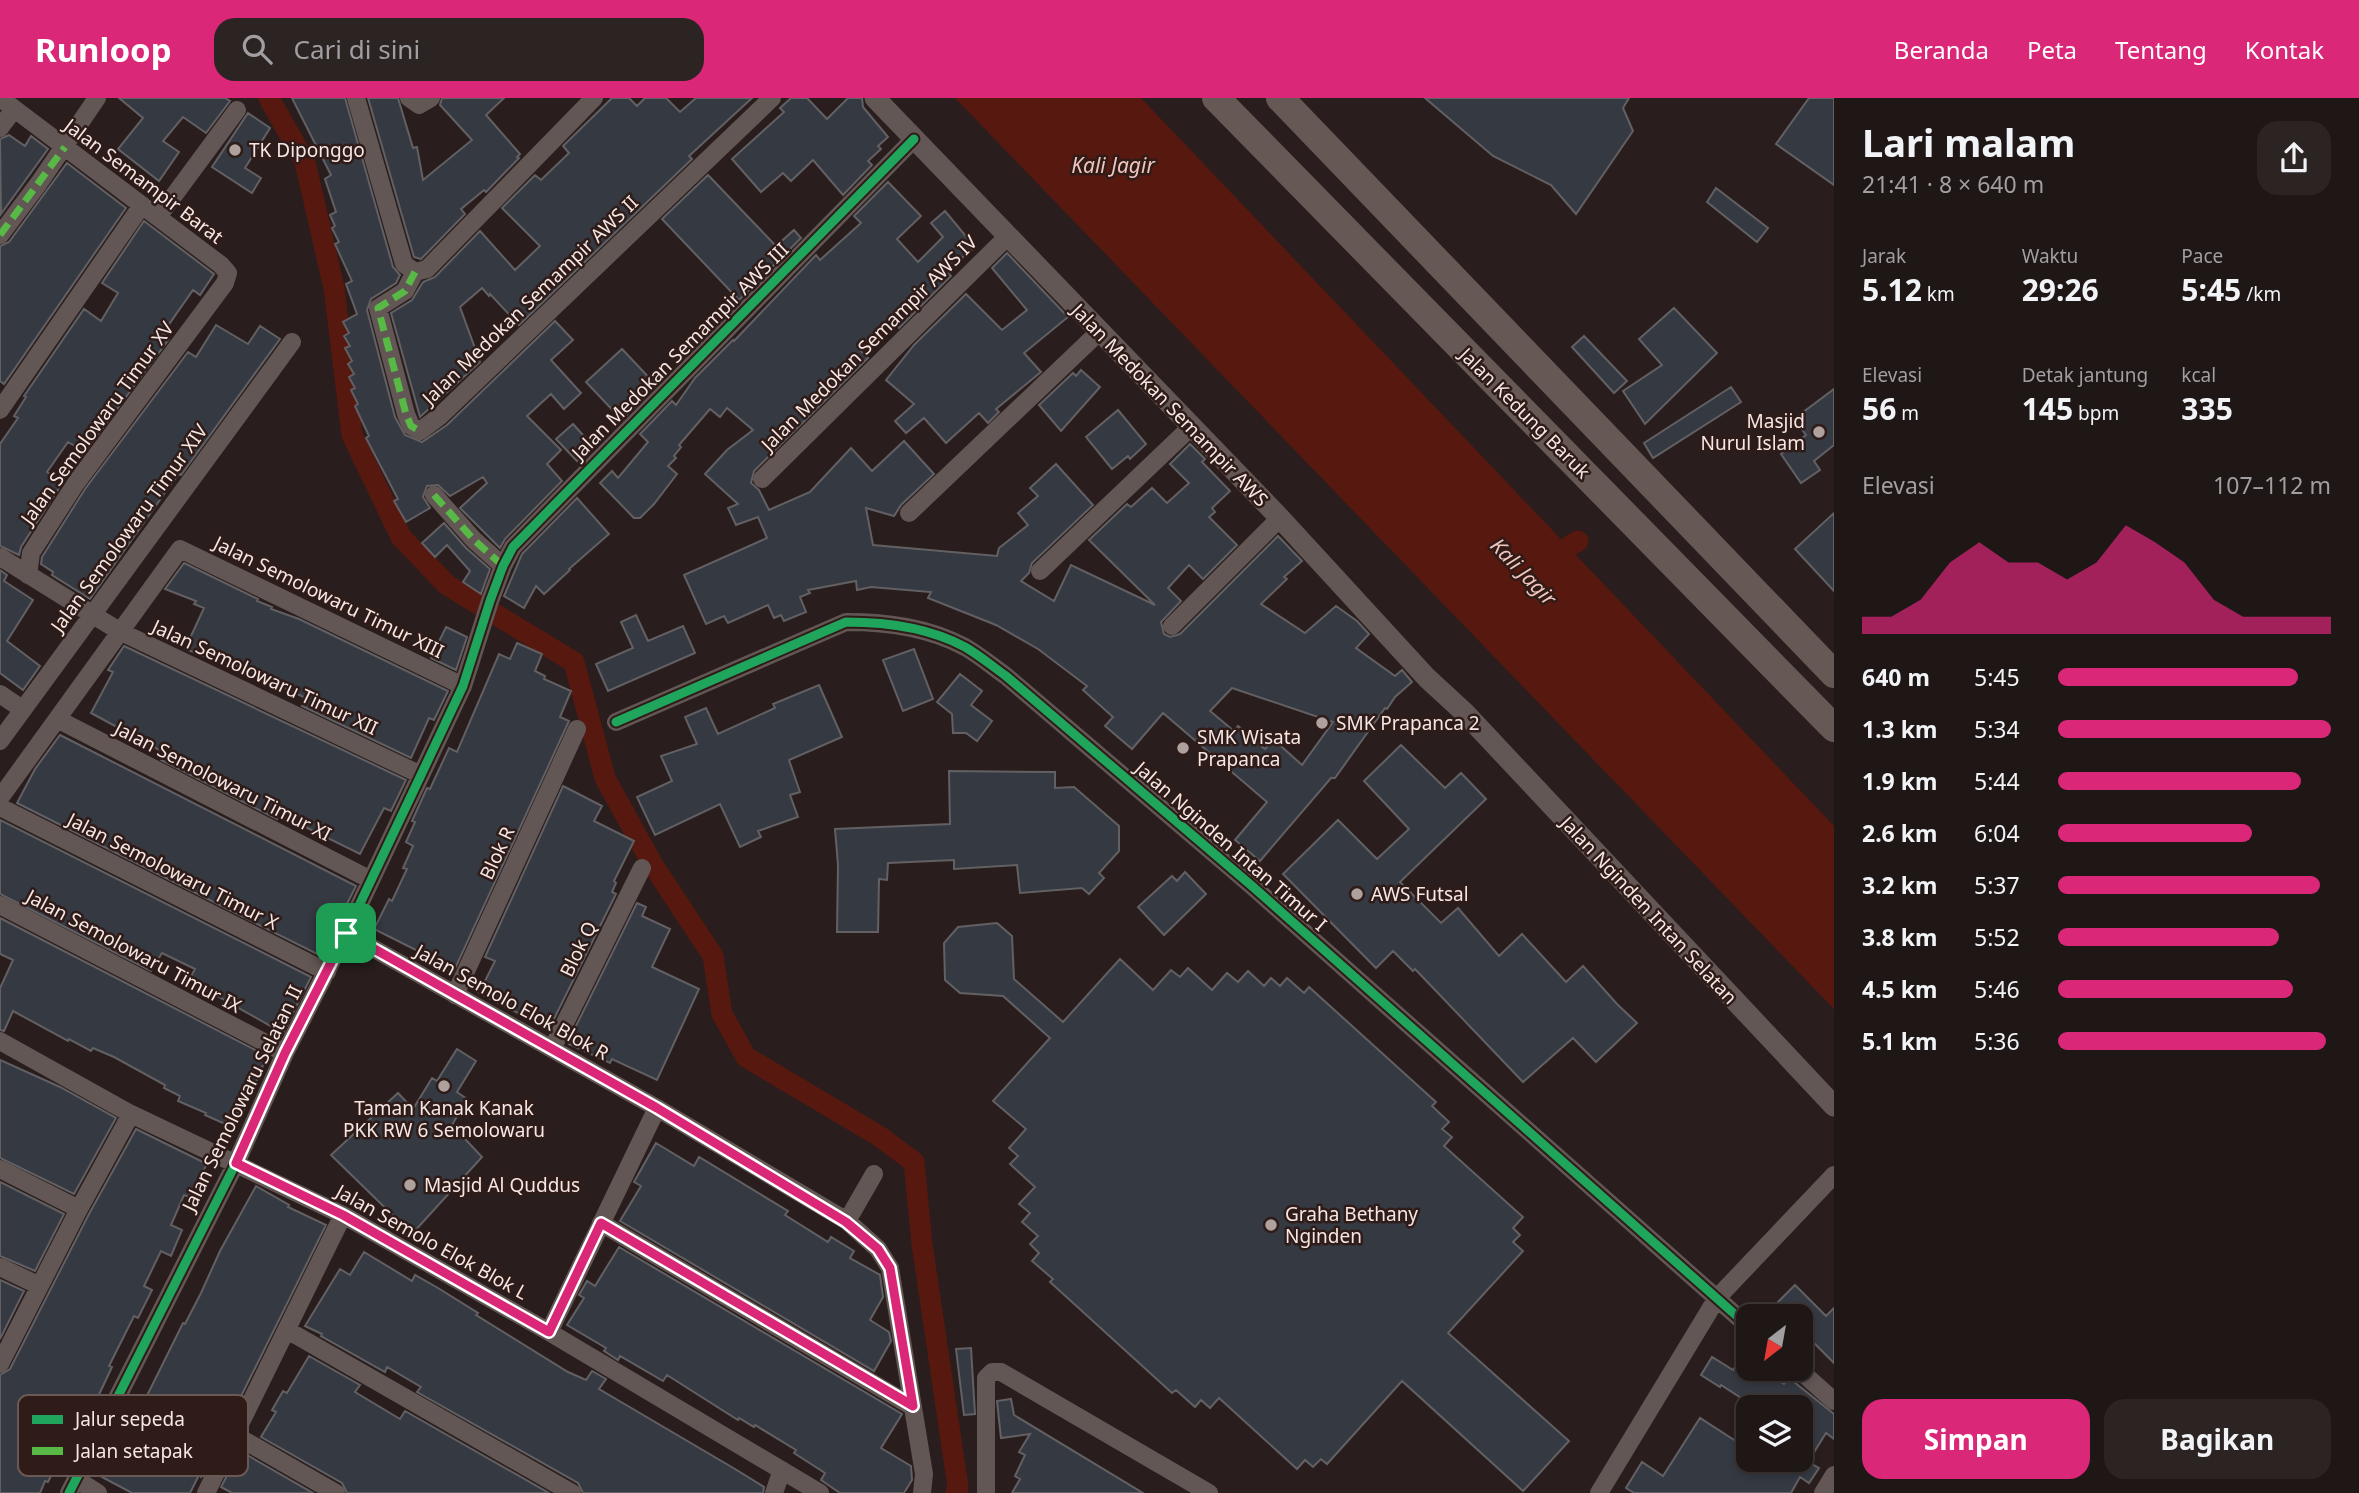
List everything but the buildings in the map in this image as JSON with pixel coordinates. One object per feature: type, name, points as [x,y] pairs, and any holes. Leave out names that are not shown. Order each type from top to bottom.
[{"type":"main road","name":"Jalan Kedung Baruk","points":[[1216,98],[1830,717]]},
{"type":"main road","name":"Jalan Kedung Baruk","points":[[1280,98],[1834,674]]},
{"type":"street","points":[[0,235],[65,147],[97,98]]},
{"type":"street","points":[[356,98],[409,268],[427,269],[594,98]]},
{"type":"street","points":[[410,99],[419,105],[431,98]]},
{"type":"street","name":"Jalan Medokan Semampir AWS II","points":[[409,268],[405,291],[378,308],[406,414],[411,426],[420,431],[440,416],[772,98]]},
{"type":"street","name":"Jalan Medokan Semampir AWS","points":[[875,98],[1280,518],[1427,678],[1465,713]]},
{"type":"street","points":[[0,128],[7,103]]},
{"type":"street","name":"Jalan Semampir Barat","points":[[7,103],[228,273]]},
{"type":"street","points":[[158,217],[237,110]]},
{"type":"street","name":"Jalan Medokan Semampir AWS III","points":[[490,600],[503,566],[523,536],[914,139]]},
{"type":"street","points":[[0,410],[142,205]]},
{"type":"street","name":"Jalan Medokan Semampir AWS IV","points":[[762,479],[1007,237]]},
{"type":"street","name":"Jalan Semolowaru Timur XV","points":[[28,575],[31,553],[76,482],[225,283],[228,273]]},
{"type":"street","points":[[909,513],[1099,332]]},
{"type":"street","name":"Jalan Semolowaru Timur XIV","points":[[0,741],[292,342]]},
{"type":"street","points":[[1041,571],[1191,427]]},
{"type":"street","points":[[434,495],[474,540],[503,566]]},
{"type":"street","points":[[1172,626],[1280,518]]},
{"type":"street","name":"Jalan Semolowaru Timur XIII","points":[[119,631],[176,552],[183,549],[463,685]]},
{"type":"street","points":[[0,557],[92,614]]},
{"type":"street","name":"Jalan Semolowaru Selatan II","points":[[118,1395],[236,1163],[285,1053],[327,972],[421,775],[463,685],[490,600]]},
{"type":"street","name":"Jalan Semolowaru Timur XII","points":[[92,614],[119,631],[421,775]]},
{"type":"street","name":"Jalan Nginden Intan Timur I","points":[[616,722],[846,622],[884,622],[925,630],[964,647],[1006,676],[1252,886],[1736,1315]]},
{"type":"street","points":[[0,798],[119,631]]},
{"type":"street","points":[[0,694],[22,709]]},
{"type":"street","name":"Jalan Nginden Intan Selatan","points":[[1465,713],[1834,1106]]},
{"type":"street","name":"Jalan Semolowaru Timur XI","points":[[57,719],[371,880]]},
{"type":"street","name":"Blok R","points":[[456,995],[577,729]]},
{"type":"street","name":"Jalan Semolowaru Timur X","points":[[0,807],[327,972]]},
{"type":"street","name":"Blok Q","points":[[552,1049],[642,868]]},
{"type":"street","name":"Jalan Semolowaru Timur IX","points":[[0,905],[285,1053]]},
{"type":"street","name":"Jalan Semolo Elok Blok R","points":[[346,933],[657,1108],[846,1222],[878,1249],[890,1268],[925,1474],[922,1493]]},
{"type":"street","name":"Jalan Semolo Elok Blok L","points":[[0,1041],[131,1114],[343,1215],[549,1332],[820,1493]]},
{"type":"street","points":[[549,1332],[657,1108]]},
{"type":"street","points":[[0,1364],[131,1114]]},
{"type":"street","points":[[0,1169],[79,1209]]},
{"type":"street","points":[[846,1222],[874,1174]]},
{"type":"street","points":[[1599,1493],[1717,1298],[1834,1175]]},
{"type":"street","points":[[248,1409],[343,1215]]},
{"type":"street","points":[[601,1223],[913,1406]]},
{"type":"street","points":[[0,1267],[40,1286]]},
{"type":"street","points":[[287,1330],[572,1493]]},
{"type":"street","points":[[986,1493],[986,1378],[992,1372],[1001,1372],[1209,1493]]},
{"type":"street","points":[[1812,1381],[1834,1401]]},
{"type":"street","points":[[248,1442],[336,1493]]},
{"type":"street","points":[[774,1493],[782,1470]]},
{"type":"street","points":[[1823,1493],[1834,1475]]},
{"type":"street","points":[[206,1493],[214,1476]]},
{"type":"street","points":[[72,1486],[98,1493]]},
{"type":"water","name":"Kali Jagir","points":[[955,98],[1141,98],[1834,826],[1834,1009]]},
{"type":"waterway","points":[[269,98],[305,162],[334,288],[352,435],[401,537],[447,585],[574,662],[605,778],[653,865],[713,956],[722,1014],[746,1057],[879,1136],[914,1162],[922,1244],[958,1487],[956,1493]]},
{"type":"waterway","points":[[1544,562],[1578,541]]},
{"type":"marked path","points":[[0,235],[65,147]]},
{"type":"marked path","points":[[415,272],[405,291],[378,308],[406,414],[411,426],[420,431]]},
{"type":"marked path","points":[[434,495],[474,540],[503,566]]},
{"type":"cycle path","points":[[119,1395],[236,1163],[285,1053],[346,933],[463,686],[490,601],[513,547],[914,139]]},
{"type":"cycle path","points":[[616,722],[846,622],[877,623],[922,630],[965,647],[1006,676],[1252,886],[1736,1315]]},
{"type":"cycle path","points":[[69,1493],[78,1476]]},
{"type":"place","name":"TK Diponggo","points":[[235,150]]},
{"type":"place","name":"Masjid Nurul Islam","points":[[1819,432]]},
{"type":"place","name":"SMK Prapanca 2","points":[[1322,723]]},
{"type":"place","name":"SMK Wisata Prapanca","points":[[1183,748]]},
{"type":"place","name":"AWS Futsal","points":[[1357,894]]},
{"type":"place","name":"Taman Kanak Kanak PKK RW 6 Semolowaru","points":[[444,1086]]},
{"type":"place","name":"Masjid Al Quddus","points":[[410,1185]]},
{"type":"place","name":"Graha Bethany Nginden","points":[[1271,1225]]},
{"type":"route","points":[[346,933],[657,1108],[846,1222],[878,1249],[890,1268],[913,1406],[601,1223],[549,1332],[343,1215],[236,1163],[285,1053],[346,933]]}]
